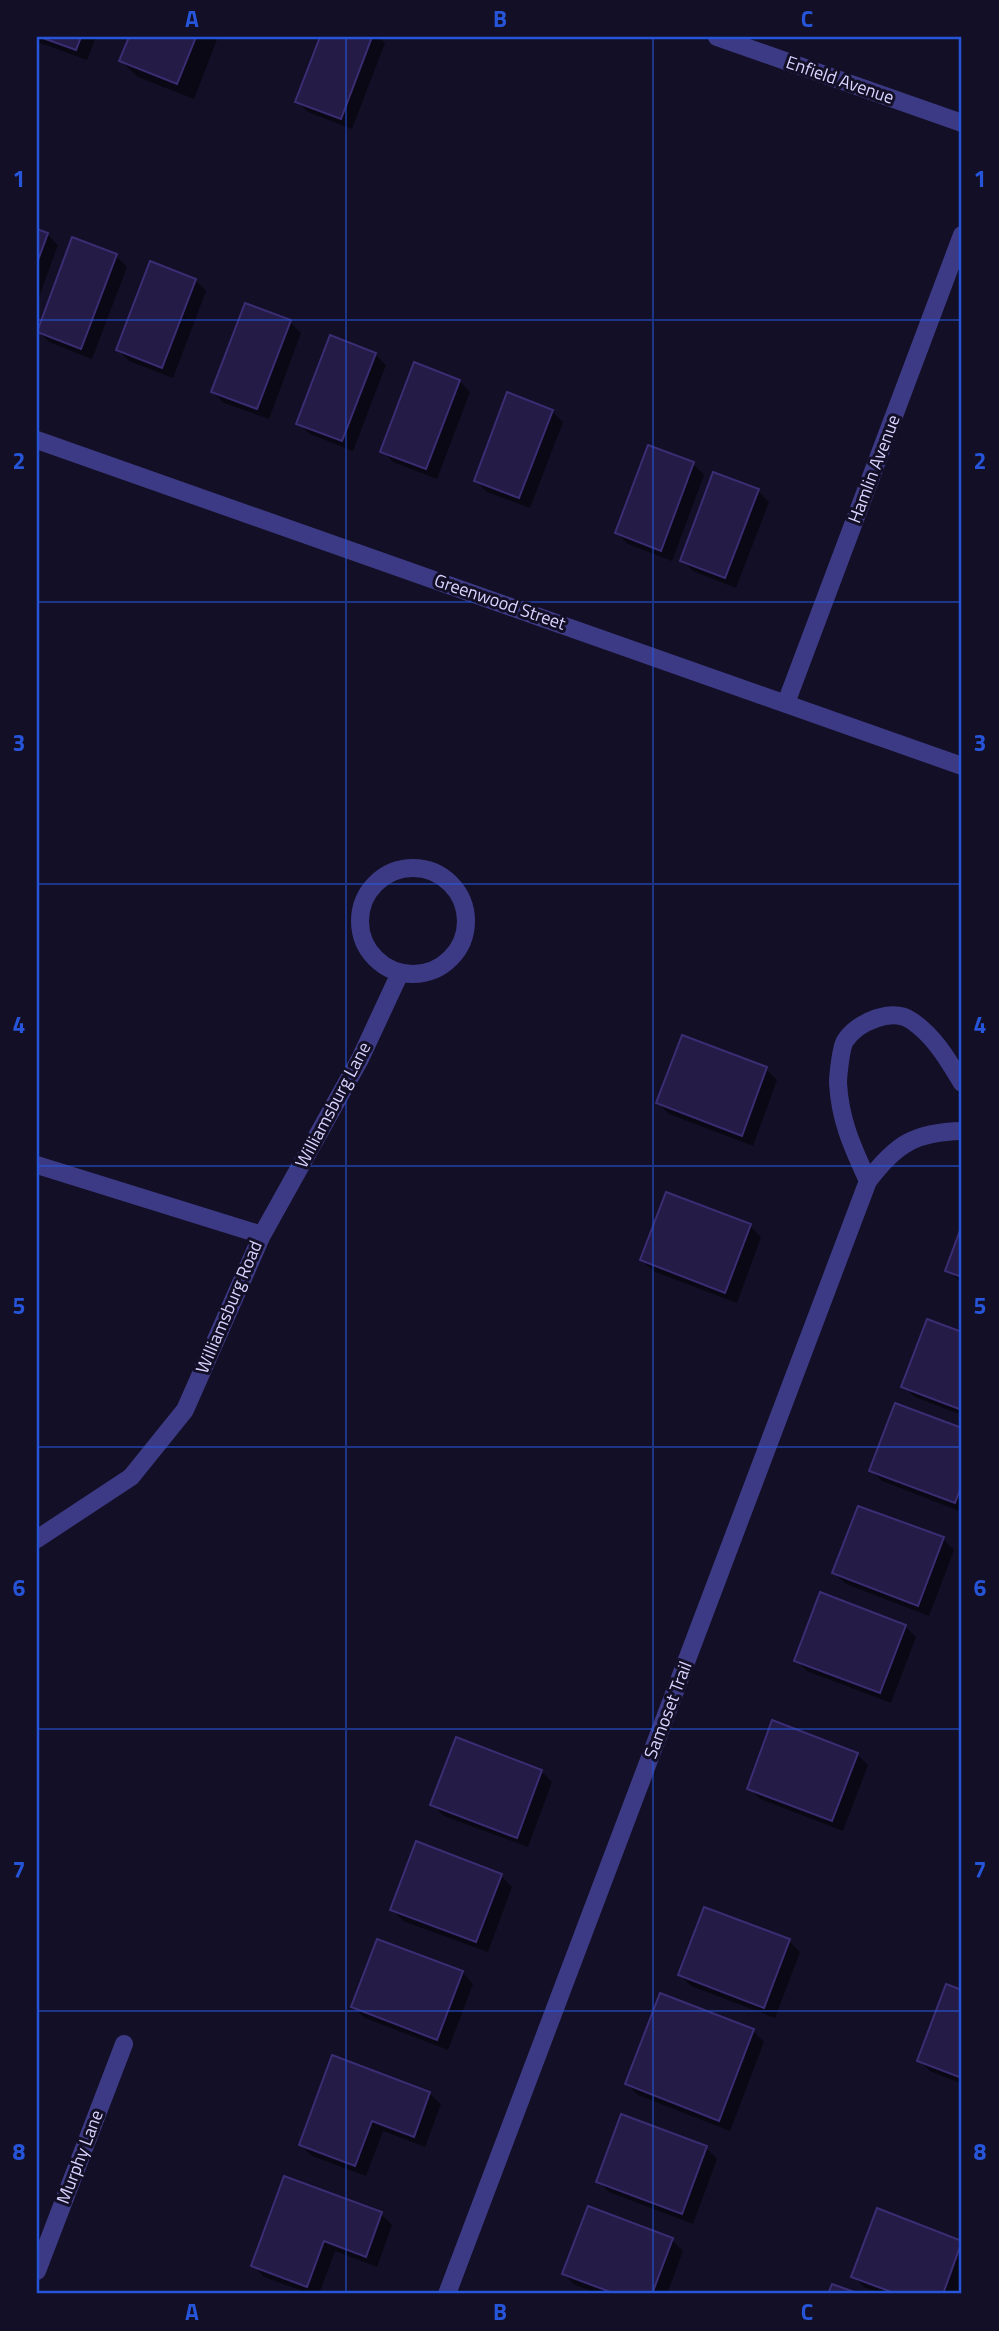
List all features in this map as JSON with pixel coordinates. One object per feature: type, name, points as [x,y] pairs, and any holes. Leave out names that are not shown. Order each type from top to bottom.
[{"type":"street","name":"Enfield Avenue","points":[[717,37],[962,122]]},
{"type":"street","name":"Hamlin Avenue","points":[[786,703],[962,235]]},
{"type":"street","name":"Greenwood Street","points":[[37,440],[962,766]]},
{"type":"street","points":[[406,867],[425,868],[442,875],[455,886],[463,900],[467,917],[465,934],[459,949],[447,962],[433,970],[417,974],[400,973],[383,965],[370,952],[362,936],[360,917],[363,900],[374,884],[389,873],[406,867]]},
{"type":"street","name":"Williamsburg Lane","points":[[262,1235],[360,1059],[400,973]]},
{"type":"street","points":[[868,1181],[845,1131],[838,1082],[844,1042],[861,1026],[887,1015],[909,1019],[941,1048],[962,1083]]},
{"type":"street","name":"Samoset Trail","points":[[447,2294],[868,1181],[885,1158],[910,1140],[941,1132],[962,1132]]},
{"type":"street","name":"Williamsburg Road","points":[[37,1165],[262,1235],[185,1410],[131,1477],[37,1539]]},
{"type":"street","name":"Murphy Lane","points":[[37,2271],[124,2044]]},
{"type":"building","points":[[40,37],[81,37],[76,50]]},
{"type":"building","points":[[129,37],[196,37],[177,84],[119,61]]},
{"type":"building","points":[[320,37],[372,37],[341,119],[295,102]]},
{"type":"building","points":[[37,229],[48,233],[37,263]]},
{"type":"building","points":[[72,237],[117,254],[81,349],[37,332]]},
{"type":"building","points":[[150,261],[196,279],[162,368],[116,350]]},
{"type":"building","points":[[245,303],[291,320],[257,409],[211,392]]},
{"type":"building","points":[[330,335],[376,353],[342,441],[296,424]]},
{"type":"building","points":[[414,362],[460,380],[426,469],[380,452]]},
{"type":"building","points":[[507,392],[553,410],[519,498],[474,481]]},
{"type":"building","points":[[648,445],[694,462],[661,551],[615,533]]},
{"type":"building","points":[[713,472],[759,489],[725,578],[680,561]]},
{"type":"building","points":[[682,1035],[767,1067],[742,1136],[656,1103]]},
{"type":"building","points":[[666,1192],[751,1224],[725,1293],[640,1260]]},
{"type":"building","points":[[962,1225],[962,1277],[945,1271]]},
{"type":"building","points":[[927,1319],[962,1332],[962,1410],[901,1387]]},
{"type":"building","points":[[895,1403],[962,1428],[962,1484],[955,1503],[869,1471]]},
{"type":"building","points":[[858,1506],[944,1537],[918,1606],[832,1573]]},
{"type":"building","points":[[820,1592],[906,1625],[880,1693],[794,1661]]},
{"type":"building","points":[[772,1720],[858,1753],[832,1821],[747,1789]]},
{"type":"building","points":[[456,1737],[542,1770],[517,1838],[430,1805]]},
{"type":"building","points":[[416,1841],[502,1874],[476,1942],[390,1910]]},
{"type":"building","points":[[704,1907],[790,1939],[764,2008],[678,1975]]},
{"type":"building","points":[[377,1939],[463,1971],[437,2040],[351,2007]]},
{"type":"building","points":[[946,1984],[962,1990],[962,2078],[917,2061]]},
{"type":"building","points":[[660,1993],[754,2029],[719,2121],[625,2084]]},
{"type":"building","points":[[332,2055],[430,2092],[414,2137],[372,2121],[355,2166],[299,2145]]},
{"type":"building","points":[[621,2114],[707,2146],[682,2214],[596,2182]]},
{"type":"building","points":[[284,2176],[382,2212],[366,2257],[324,2241],[307,2287],[251,2266]]},
{"type":"building","points":[[588,2206],[673,2238],[652,2294],[616,2294],[562,2274]]},
{"type":"building","points":[[877,2208],[962,2241],[943,2294],[897,2294],[851,2277]]},
{"type":"building","points":[[832,2284],[860,2294],[828,2294]]}]
